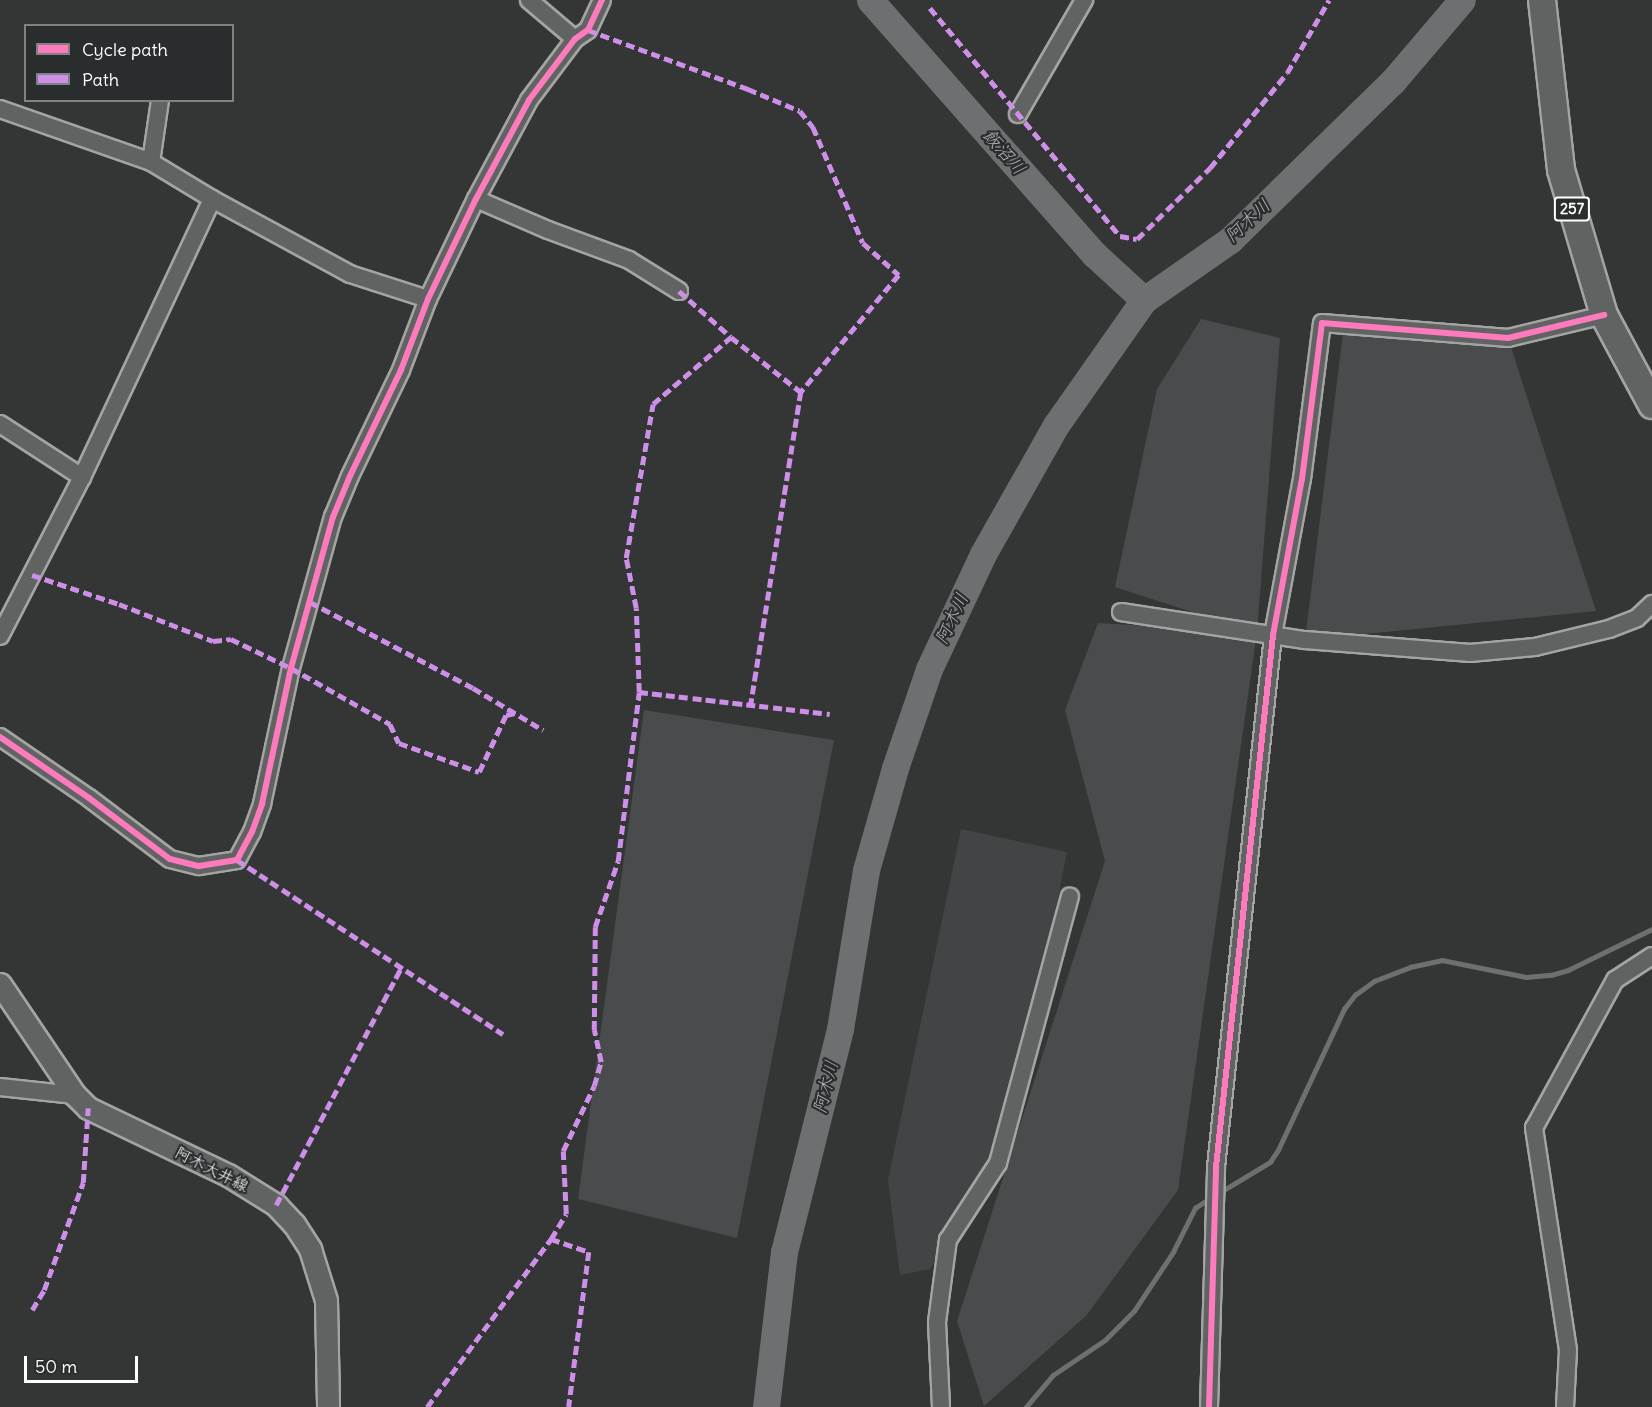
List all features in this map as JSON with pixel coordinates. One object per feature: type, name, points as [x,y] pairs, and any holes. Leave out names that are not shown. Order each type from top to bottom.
[{"type":"highway","name":"257","points":[[1542,0],[1561,170],[1604,315],[1652,405]]},
{"type":"main road","name":"阿木大井線","points":[[0,984],[75,1095],[97,1112],[228,1175],[261,1195],[294,1224],[310,1249],[326,1300],[328,1407]]},
{"type":"street","points":[[529,0],[575,39]]},
{"type":"street","points":[[0,737],[89,798],[170,859],[199,867],[237,860],[252,832],[262,804],[291,668],[333,518],[350,476],[401,370],[428,299],[476,199],[529,100],[575,39],[588,30],[602,0]]},
{"type":"street","points":[[1018,114],[1084,0]]},
{"type":"street","points":[[152,162],[160,102]]},
{"type":"street","points":[[0,109],[152,162],[212,199],[350,274],[428,299]]},
{"type":"street","points":[[0,636],[82,477],[212,199]]},
{"type":"street","points":[[476,199],[548,230],[629,260],[679,291]]},
{"type":"street","points":[[1209,1407],[1216,1167],[1273,635],[1302,479],[1322,323],[1508,338],[1604,315]]},
{"type":"street","points":[[0,424],[82,477]]},
{"type":"street","points":[[1121,612],[1273,635],[1481,652],[1535,647],[1609,629],[1637,618],[1652,604]]},
{"type":"street","points":[[941,1407],[937,1322],[948,1240],[998,1163],[1070,897]]},
{"type":"street","points":[[1565,1407],[1568,1350],[1534,1128],[1615,980],[1652,956]]},
{"type":"street","points":[[0,1087],[75,1095]]},
{"type":"shaded area","points":[[1201,319],[1280,338],[1257,632],[1178,1190],[1086,1316],[984,1406],[957,1321],[1105,861],[1065,710],[1098,623],[1253,632],[1115,587],[1157,389]]},
{"type":"shaded area","points":[[1343,333],[1508,338],[1596,611],[1305,640]]},
{"type":"shaded area","points":[[644,710],[834,740],[737,1238],[578,1199]]},
{"type":"shaded area","points":[[961,829],[1067,852],[1028,1051],[998,1163],[930,1269],[900,1275],[888,1180]]},
{"type":"waterway","name":"飯沼川","points":[[870,0],[1094,254],[1144,300]]},
{"type":"waterway","name":"阿木川","points":[[766,1407],[784,1252],[840,1029],[866,870],[895,768],[929,669],[983,554],[1056,425],[1144,300],[1230,240],[1393,81],[1462,0]]},
{"type":"waterway","points":[[1219,1193],[1270,1162],[1278,1150],[1344,1009],[1355,995],[1374,981],[1410,967],[1442,960],[1526,977],[1551,975],[1568,970],[1652,929]]},
{"type":"waterway","points":[[1026,1407],[1053,1375],[1105,1340],[1134,1311],[1173,1252],[1195,1208],[1212,1197]]},
{"type":"marked path","points":[[930,8],[1120,236],[1137,239],[1210,168],[1287,73],[1329,0]]},
{"type":"marked path","points":[[588,30],[748,89],[800,111],[813,127],[863,243],[899,275],[801,392],[751,705]]},
{"type":"marked path","points":[[679,291],[731,337],[801,392]]},
{"type":"marked path","points":[[639,692],[636,608],[626,558],[653,404],[731,337]]},
{"type":"marked path","points":[[32,575],[119,604],[213,641],[231,639],[291,668],[390,724],[399,743],[479,772],[506,715],[515,713]]},
{"type":"marked path","points":[[310,602],[473,688],[543,730]]},
{"type":"marked path","points":[[427,1407],[551,1239],[566,1214],[563,1151],[594,1086],[601,1062],[594,1030],[595,927],[618,861],[639,692],[830,714]]},
{"type":"marked path","points":[[237,860],[503,1034]]},
{"type":"marked path","points":[[276,1205],[401,968]]},
{"type":"marked path","points":[[32,1310],[44,1290],[83,1183],[88,1108]]},
{"type":"marked path","points":[[551,1239],[589,1252],[569,1407]]},
{"type":"cycle path","points":[[0,737],[89,798],[170,859],[199,866],[237,860],[252,832],[262,804],[291,668],[333,517],[350,476],[401,370],[428,299],[476,199],[529,100],[575,39],[588,30],[602,0]]},
{"type":"cycle path","points":[[1209,1407],[1216,1167],[1273,635],[1302,479],[1322,323],[1508,338],[1604,315]]}]
